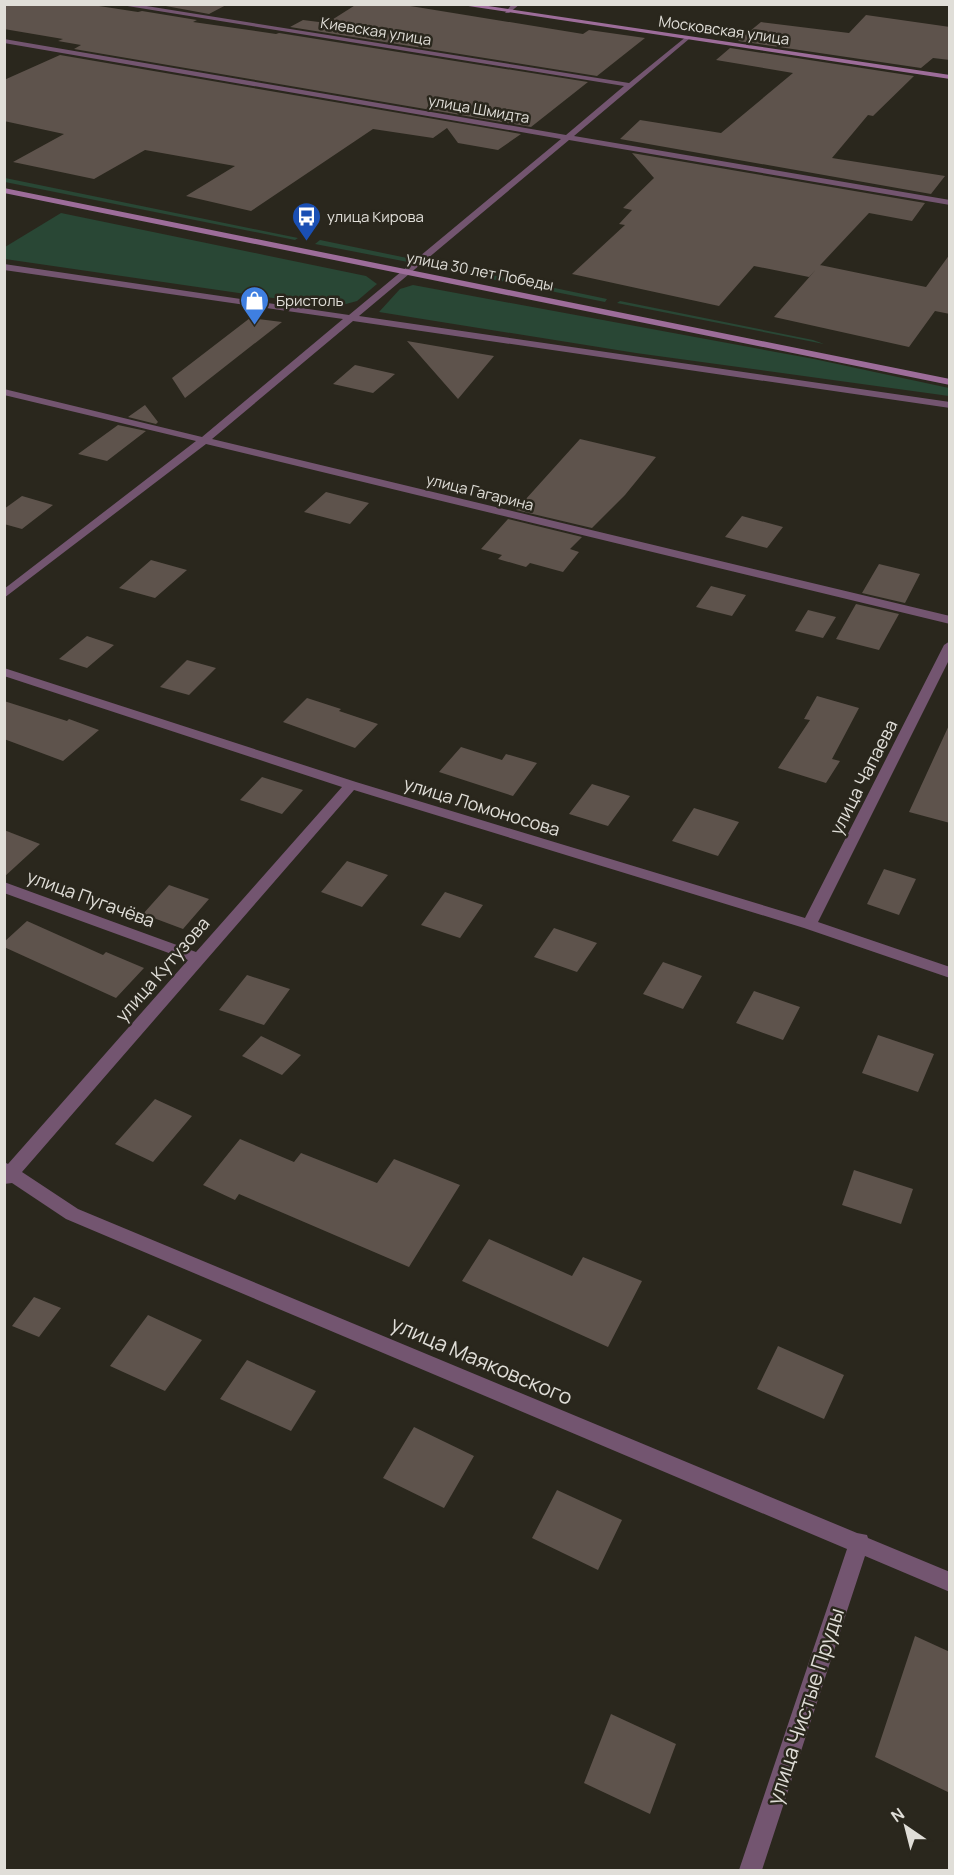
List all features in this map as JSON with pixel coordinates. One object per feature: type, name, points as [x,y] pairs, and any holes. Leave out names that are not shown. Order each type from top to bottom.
[{"type":"street","name":"Киевская улица","points":[[118,4],[630,85]]},
{"type":"street","name":"Московская улица","points":[[458,4],[950,77]]},
{"type":"street","points":[[507,12],[518,4]]},
{"type":"street","points":[[4,595],[203,441],[687,38]]},
{"type":"street","name":"улица Шмидта","points":[[4,41],[950,204]]},
{"type":"street","name":"улица 30 лет Победы","points":[[4,190],[950,382]]},
{"type":"street","points":[[4,267],[950,405]]},
{"type":"street","name":"улица Гагарина","points":[[4,392],[950,620]]},
{"type":"street","name":"улица Чапаева","points":[[809,924],[950,645]]},
{"type":"street","name":"улица Ломоносова","points":[[4,672],[351,785],[809,924],[950,973]]},
{"type":"street","name":"улица Кутузова","points":[[7,1174],[351,785]]},
{"type":"street","name":"улица Пугачёва","points":[[4,887],[198,958]]},
{"type":"street","name":"улица Маяковского","points":[[7,1174],[72,1214],[860,1542],[950,1582]]},
{"type":"street","name":"улица Чистые Пруды","points":[[750,1870],[860,1542]]},
{"type":"green space","points":[[4,178],[298,238],[295,240],[5,182]]},
{"type":"green space","points":[[61,213],[366,276],[377,284],[357,301],[335,307],[5,259],[5,247]]},
{"type":"green space","points":[[320,240],[412,259],[408,262],[315,244]]},
{"type":"green space","points":[[430,262],[607,299],[605,302],[427,266]]},
{"type":"green space","points":[[413,285],[814,359],[949,388],[949,396],[636,353],[379,312],[400,289]]},
{"type":"green space","points":[[620,301],[813,340],[824,344],[617,303]]},
{"type":"building","points":[[4,4],[86,4],[142,11],[197,20],[193,22],[279,33],[588,82],[531,127],[74,49],[81,45],[58,41],[63,39],[4,29]]},
{"type":"building","points":[[155,4],[228,4],[209,14]]},
{"type":"building","points":[[357,4],[398,4],[583,34],[589,30],[645,38],[597,76],[290,27],[303,20],[327,23]]},
{"type":"building","points":[[866,15],[950,27],[950,60],[933,58],[921,68],[738,41],[761,22],[849,33]]},
{"type":"building","points":[[730,48],[914,76],[873,116],[868,115],[832,158],[945,176],[931,194],[620,139],[640,120],[721,133],[793,73],[716,60]]},
{"type":"building","points":[[60,55],[521,134],[498,150],[458,143],[447,128],[433,138],[373,129],[251,211],[186,196],[235,166],[145,150],[94,179],[13,162],[64,134],[4,121],[4,80]]},
{"type":"building","points":[[632,153],[925,203],[912,221],[869,213],[809,277],[754,266],[719,306],[572,274],[625,225],[619,224],[632,210],[623,208],[654,178]]},
{"type":"building","points":[[950,254],[950,314],[935,311],[909,347],[774,317],[820,265],[926,287]]},
{"type":"building","points":[[250,318],[282,322],[185,398],[172,378]]},
{"type":"building","points":[[407,341],[494,356],[458,399]]},
{"type":"building","points":[[355,365],[395,374],[373,393],[333,384]]},
{"type":"building","points":[[145,405],[158,422],[156,424],[128,417]]},
{"type":"building","points":[[118,425],[146,431],[107,461],[78,454]]},
{"type":"building","points":[[580,439],[656,457],[625,495],[592,528],[516,510]]},
{"type":"building","points":[[326,492],[369,503],[350,524],[304,512]]},
{"type":"building","points":[[22,496],[53,505],[22,529],[4,524],[4,509]]},
{"type":"building","points":[[742,516],[783,527],[767,548],[725,537]]},
{"type":"building","points":[[508,519],[582,537],[570,549],[579,552],[563,572],[530,563],[526,567],[498,559],[502,555],[481,549]]},
{"type":"building","points":[[151,560],[187,570],[155,598],[119,588]]},
{"type":"building","points":[[879,564],[920,574],[905,603],[862,593]]},
{"type":"building","points":[[711,586],[746,595],[732,616],[696,607]]},
{"type":"building","points":[[856,604],[899,614],[879,650],[836,639]]},
{"type":"building","points":[[808,610],[836,617],[823,638],[795,631]]},
{"type":"building","points":[[87,636],[114,645],[87,668],[59,659]]},
{"type":"building","points":[[187,660],[216,668],[189,695],[160,687]]},
{"type":"building","points":[[817,696],[859,708],[832,759],[840,761],[826,783],[778,768],[810,720],[804,719]]},
{"type":"building","points":[[307,698],[378,724],[355,748],[283,722]]},
{"type":"building","points":[[4,701],[99,730],[63,761],[4,739]]},
{"type":"building","points":[[950,723],[950,823],[909,812]]},
{"type":"building","points":[[461,747],[502,760],[506,754],[537,763],[513,796],[439,772]]},
{"type":"building","points":[[262,777],[303,790],[282,814],[240,800]]},
{"type":"building","points":[[592,784],[630,796],[608,826],[569,814]]},
{"type":"building","points":[[694,808],[739,822],[718,856],[672,841]]},
{"type":"building","points":[[4,830],[40,844],[4,877]]},
{"type":"building","points":[[347,861],[388,875],[362,907],[321,892]]},
{"type":"building","points":[[884,869],[916,879],[899,915],[867,904]]},
{"type":"building","points":[[169,885],[209,899],[183,929],[143,914]]},
{"type":"building","points":[[445,892],[483,905],[460,938],[421,925]]},
{"type":"building","points":[[27,921],[103,955],[106,952],[144,968],[116,998],[4,947],[4,942]]},
{"type":"building","points":[[554,928],[597,943],[577,972],[534,957]]},
{"type":"building","points":[[663,962],[702,976],[683,1009],[643,994]]},
{"type":"building","points":[[247,975],[290,989],[264,1025],[219,1010]]},
{"type":"building","points":[[754,991],[800,1007],[783,1040],[736,1023]]},
{"type":"building","points":[[878,1035],[934,1054],[918,1092],[862,1073]]},
{"type":"building","points":[[261,1036],[301,1055],[282,1075],[242,1056]]},
{"type":"building","points":[[155,1099],[192,1116],[153,1162],[115,1144]]},
{"type":"building","points":[[240,1139],[294,1162],[301,1153],[377,1183],[394,1159],[460,1185],[409,1267],[239,1194],[235,1200],[203,1185]]},
{"type":"building","points":[[854,1170],[913,1189],[901,1224],[842,1205]]},
{"type":"building","points":[[489,1239],[572,1276],[583,1257],[642,1281],[608,1347],[462,1281]]},
{"type":"building","points":[[34,1297],[61,1308],[39,1337],[12,1326]]},
{"type":"building","points":[[148,1315],[202,1340],[165,1391],[110,1366]]},
{"type":"building","points":[[778,1346],[844,1375],[824,1419],[757,1389]]},
{"type":"building","points":[[247,1360],[316,1391],[291,1431],[220,1399]]},
{"type":"building","points":[[414,1427],[474,1456],[444,1508],[383,1478]]},
{"type":"building","points":[[557,1490],[622,1520],[598,1570],[532,1538]]},
{"type":"building","points":[[915,1636],[950,1652],[950,1793],[875,1757]]},
{"type":"building","points":[[611,1714],[676,1744],[650,1814],[584,1783]]},
{"type":"place","name":"улица Кирова","points":[[306,242]]},
{"type":"place","name":"Бристоль","points":[[255,326]]}]
